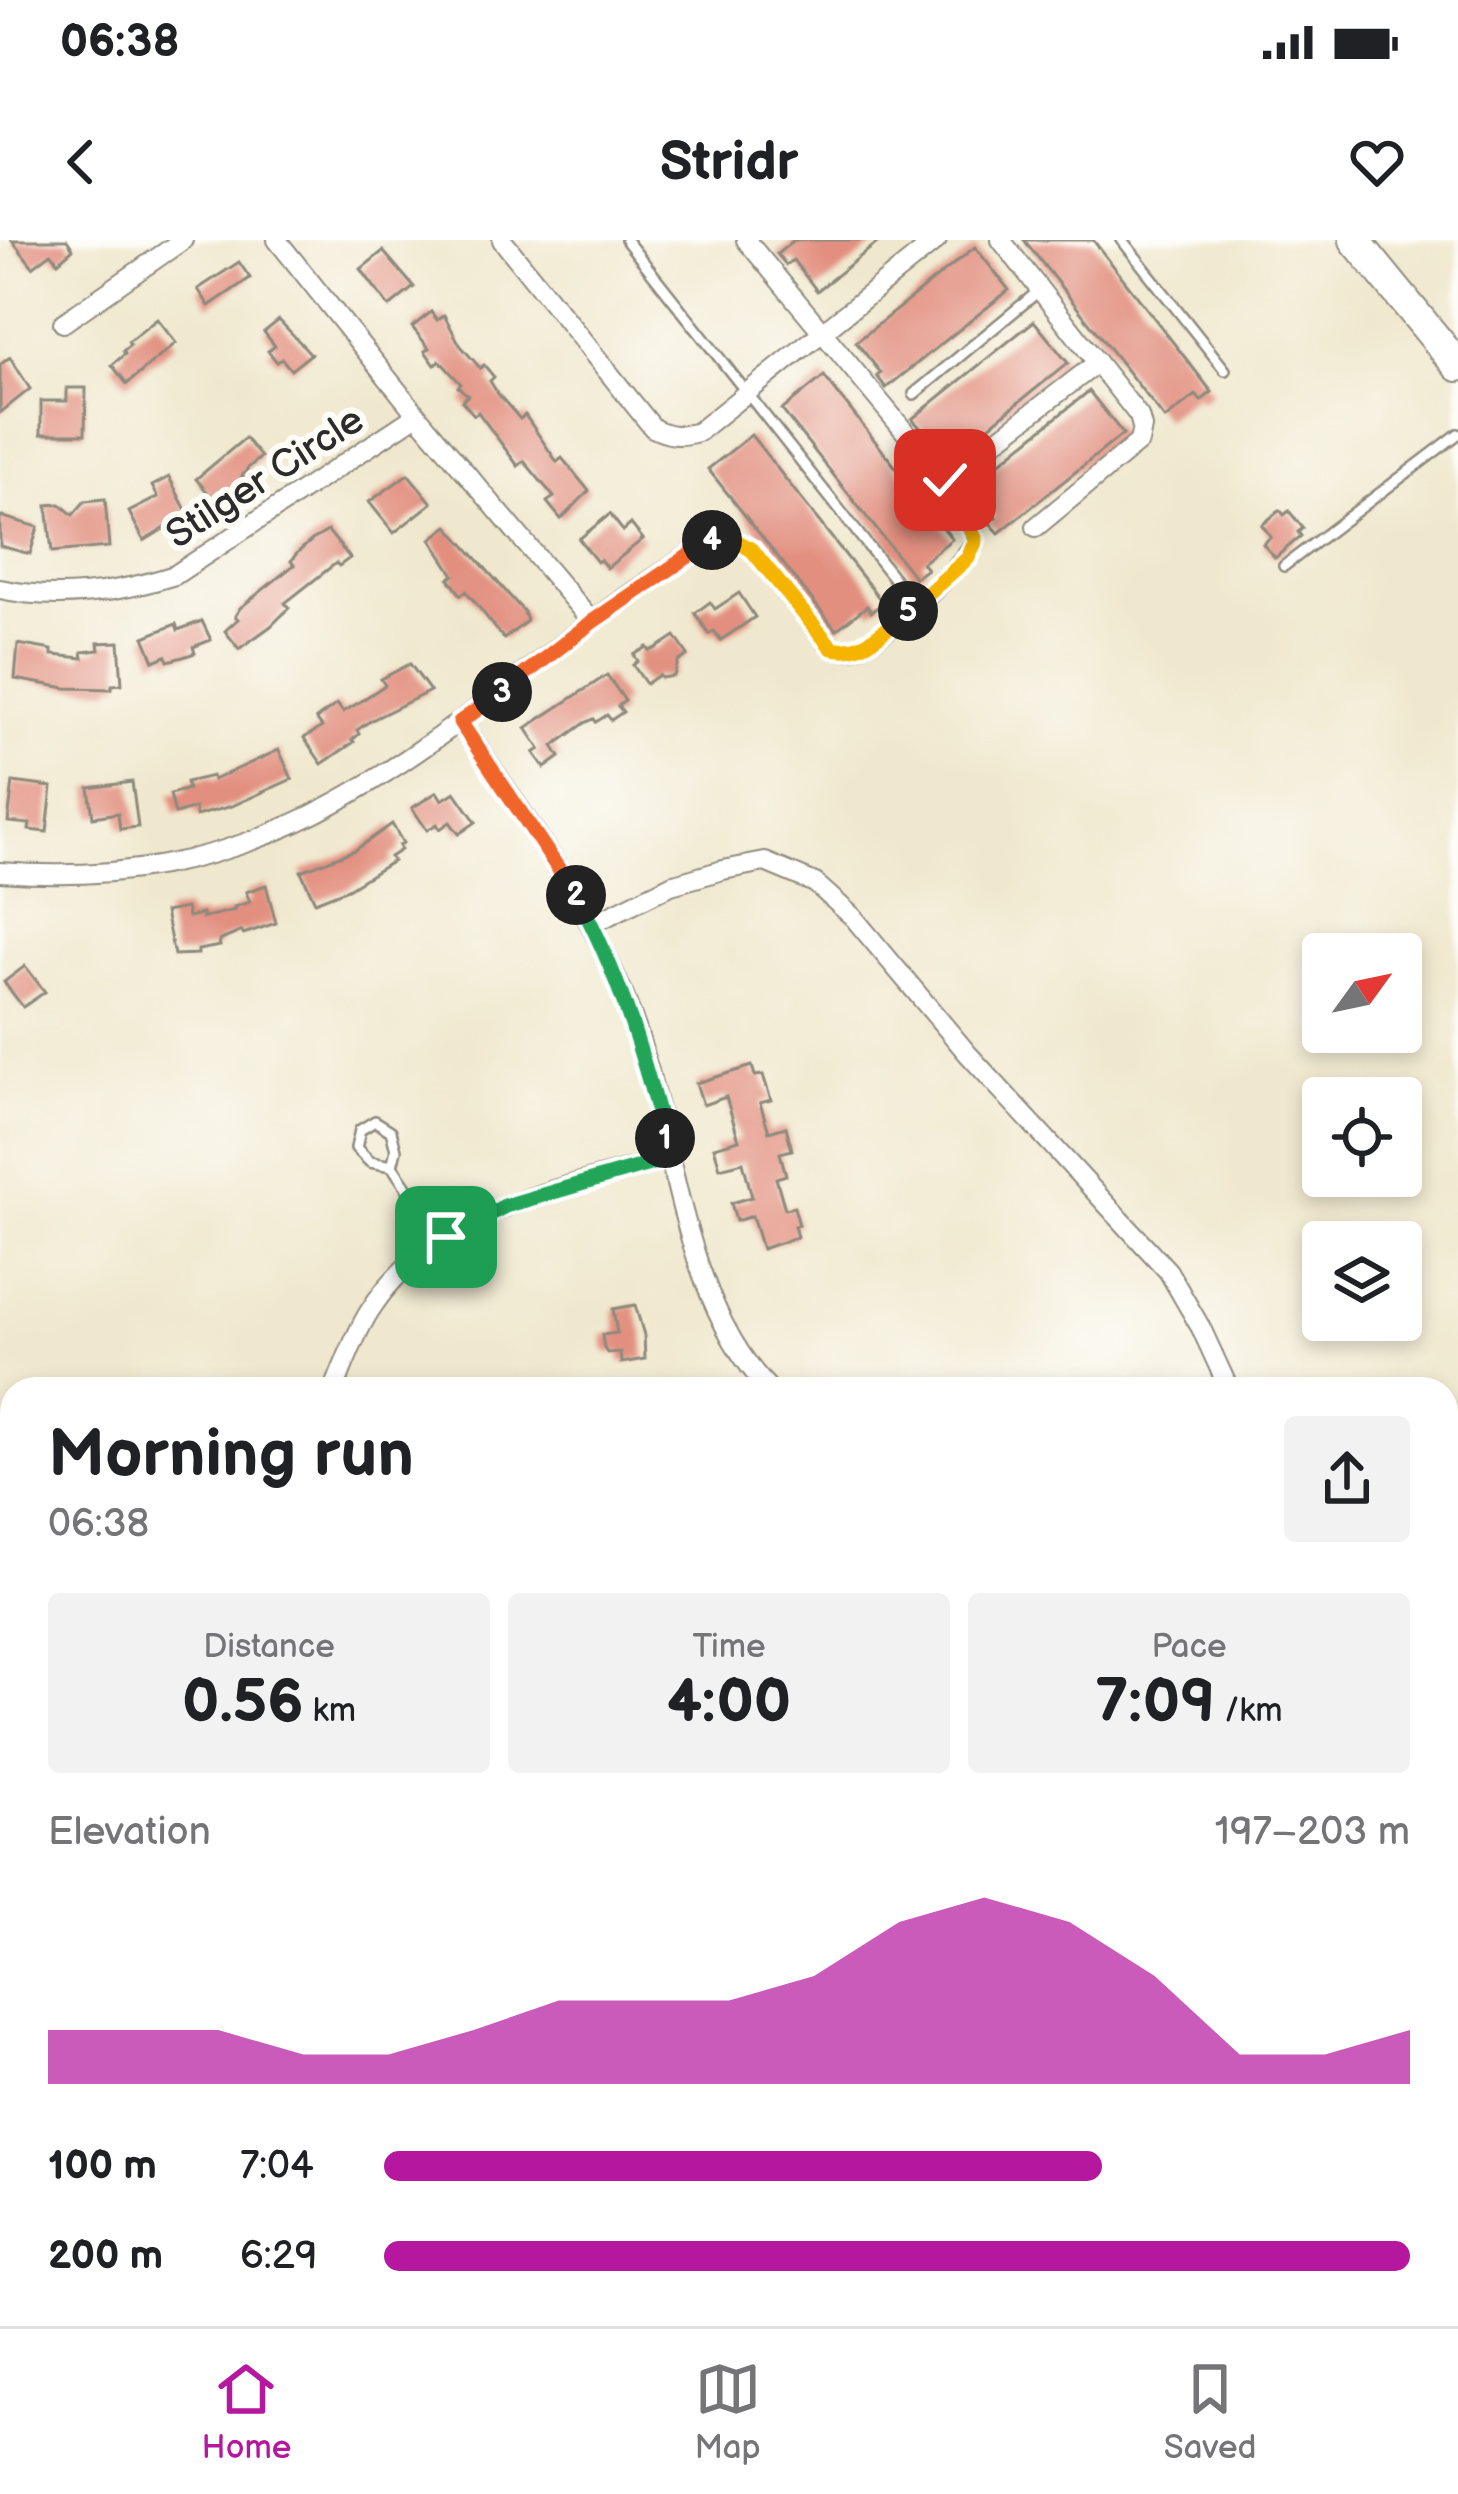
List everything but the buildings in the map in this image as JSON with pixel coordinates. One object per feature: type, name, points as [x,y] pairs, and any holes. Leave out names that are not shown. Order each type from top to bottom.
[{"type":"main road","points":[[1355,240],[1458,366]]},
{"type":"street","points":[[63,323],[183,240]]},
{"type":"street","points":[[277,240],[417,416],[592,622]]},
{"type":"street","points":[[502,240],[653,428],[668,436],[698,432],[937,240]]},
{"type":"street","points":[[0,872],[70,877],[110,874],[198,859],[281,832],[340,802],[460,722],[711,540],[728,536],[752,550],[832,648],[847,651],[865,645],[968,558],[976,540],[945,480],[746,240]]},
{"type":"street","points":[[1001,240],[1139,416],[1142,427],[1139,442],[1036,527]]},
{"type":"street","points":[[945,480],[1097,363]]},
{"type":"street","name":"Stilger Circle","points":[[0,589],[40,596],[74,595],[138,586],[175,574],[417,416]]},
{"type":"street","points":[[460,722],[592,924],[633,1018],[716,1309],[759,1377]]},
{"type":"street","points":[[592,924],[670,885],[765,862],[815,883],[853,917],[968,1054],[1168,1271],[1223,1377]]},
{"type":"street","points":[[340,1377],[371,1309],[398,1276],[442,1240],[505,1206],[670,1158]]},
{"type":"lane","points":[[626,240],[895,580]]},
{"type":"lane","points":[[1122,240],[1225,370]]},
{"type":"lane","points":[[914,394],[1040,290]]},
{"type":"lane","points":[[1284,566],[1458,434]]},
{"type":"lane","points":[[392,1166],[396,1150],[391,1131],[375,1121],[360,1130],[356,1148],[370,1162],[392,1166],[442,1240]]},
{"type":"route","points":[[446,1237],[505,1206],[670,1158],[633,1018],[597,932],[460,722],[592,622],[711,540],[728,536],[752,550],[832,648],[847,651],[865,645],[968,558],[976,540],[945,480]]}]
